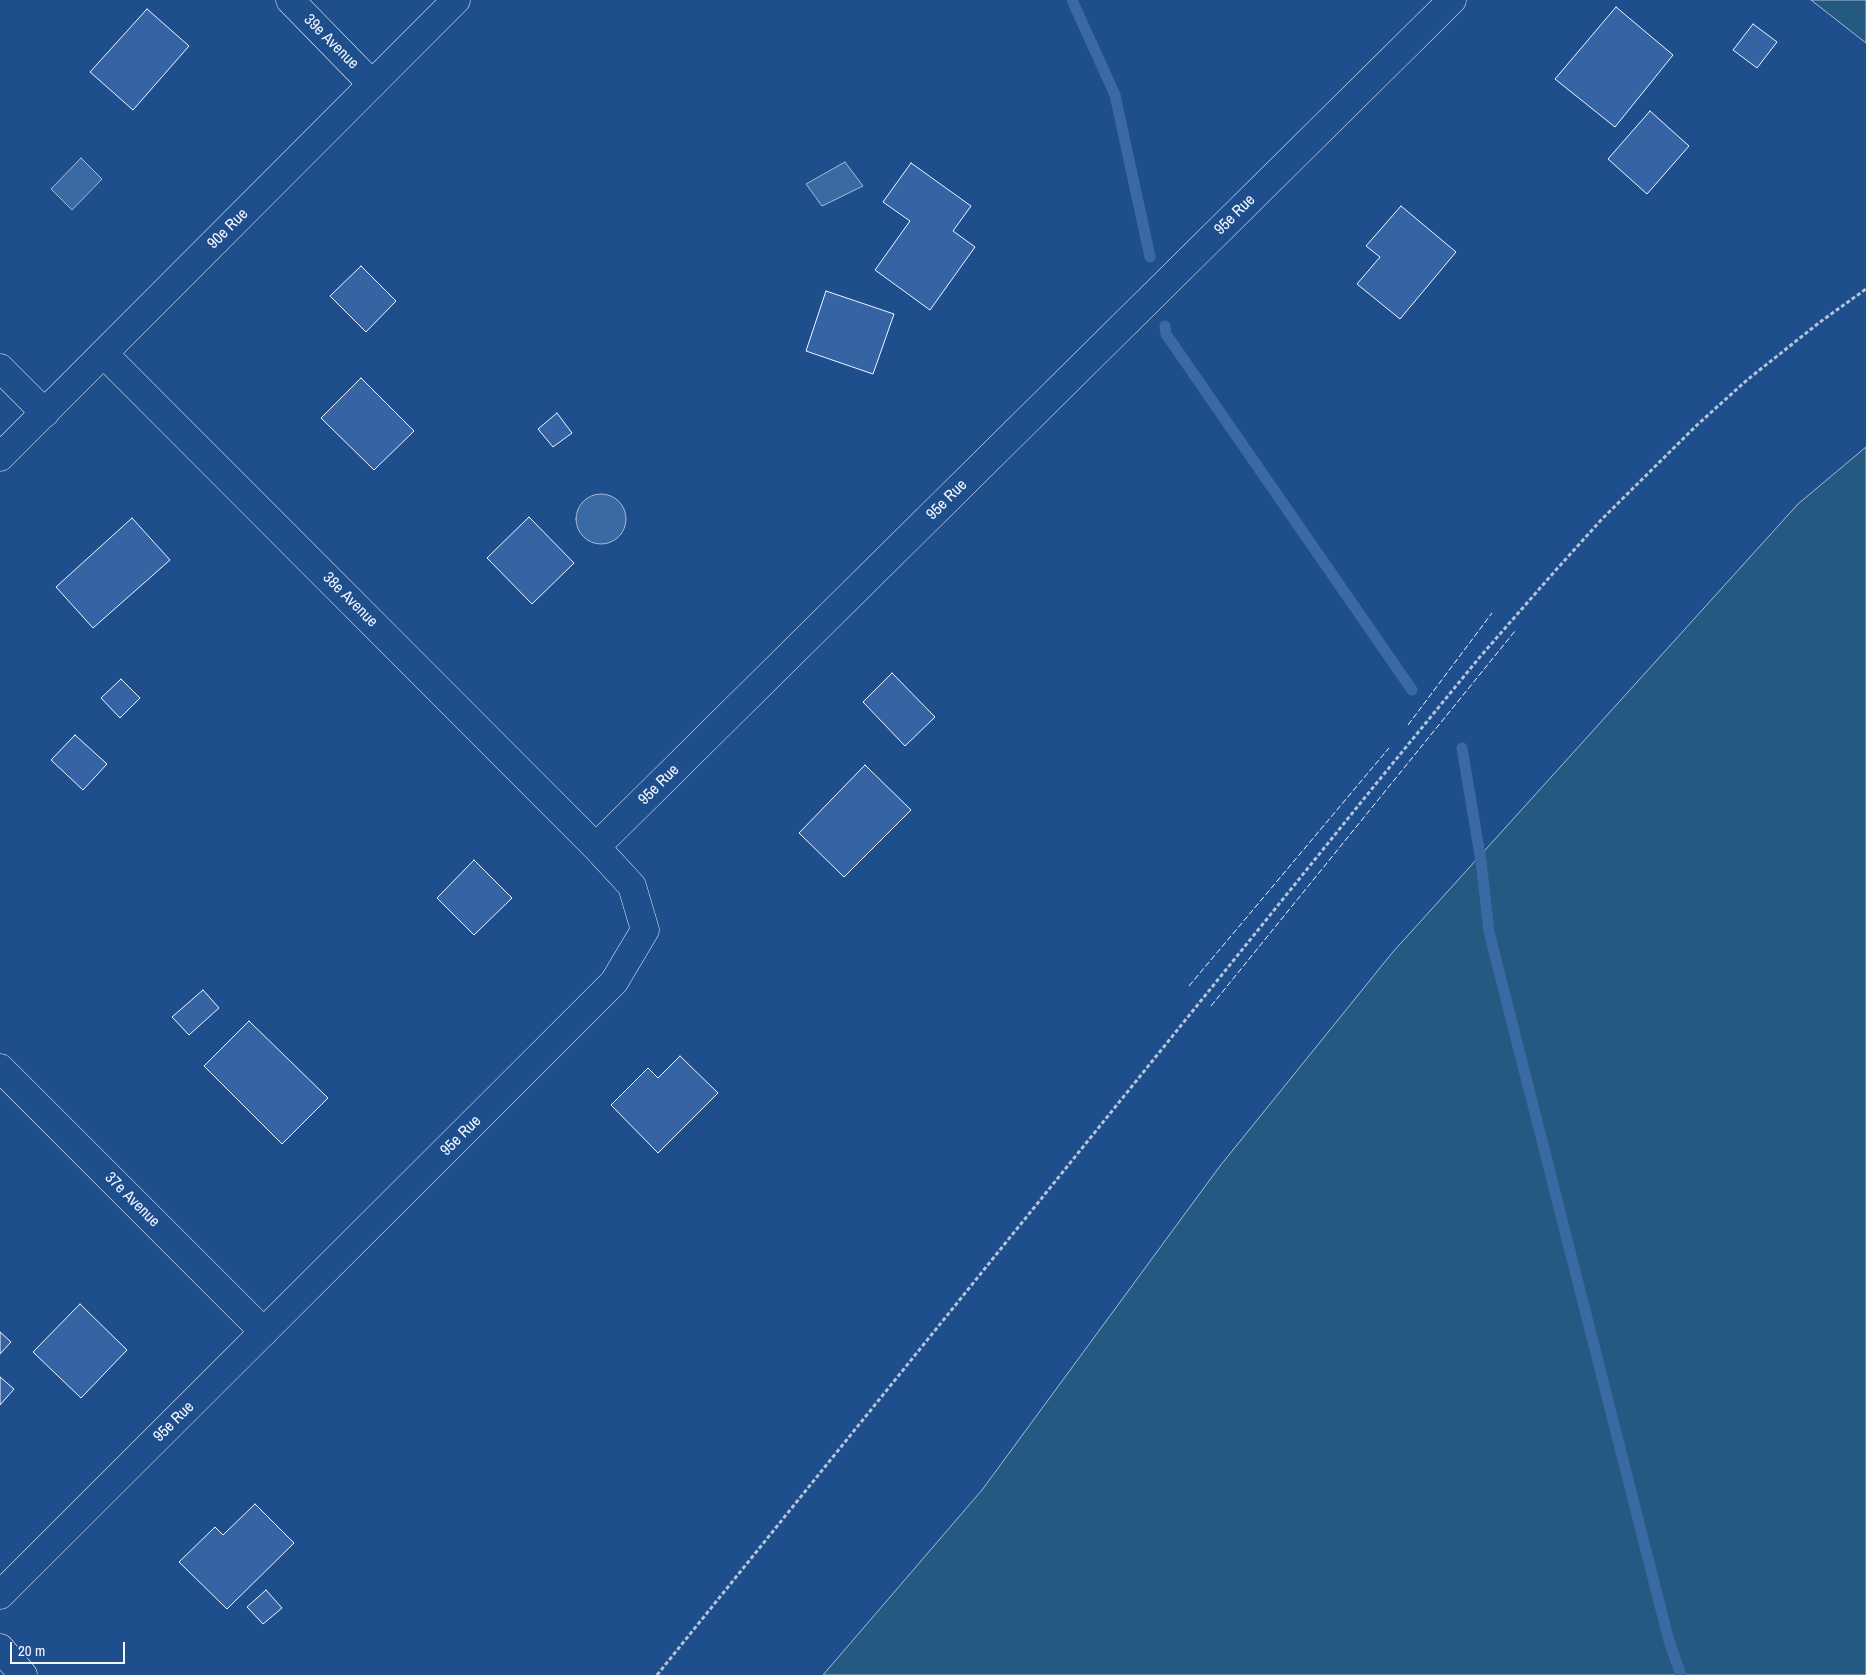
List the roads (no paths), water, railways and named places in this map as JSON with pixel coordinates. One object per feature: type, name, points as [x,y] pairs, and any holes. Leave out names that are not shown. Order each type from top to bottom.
[{"type":"street","name":"39e Avenue","points":[[290,0],[372,84]]},
{"type":"street","name":"90e Rue","points":[[0,457],[456,0]]},
{"type":"street","name":"95e Rue","points":[[0,1595],[614,982],[645,930],[632,886],[596,847],[1452,0]]},
{"type":"street","name":"38e Avenue","points":[[104,354],[596,847]]},
{"type":"street","points":[[0,368],[45,413]]},
{"type":"street","name":"37e Avenue","points":[[0,1068],[264,1332]]},
{"type":"street","points":[[0,1648],[23,1675]]},
{"type":"waterway","points":[[1072,0],[1115,95],[1150,257]]},
{"type":"waterway","points":[[1165,326],[1166,334],[1412,690]]},
{"type":"waterway","points":[[1462,748],[1481,861],[1489,932],[1669,1641],[1681,1675]]}]
